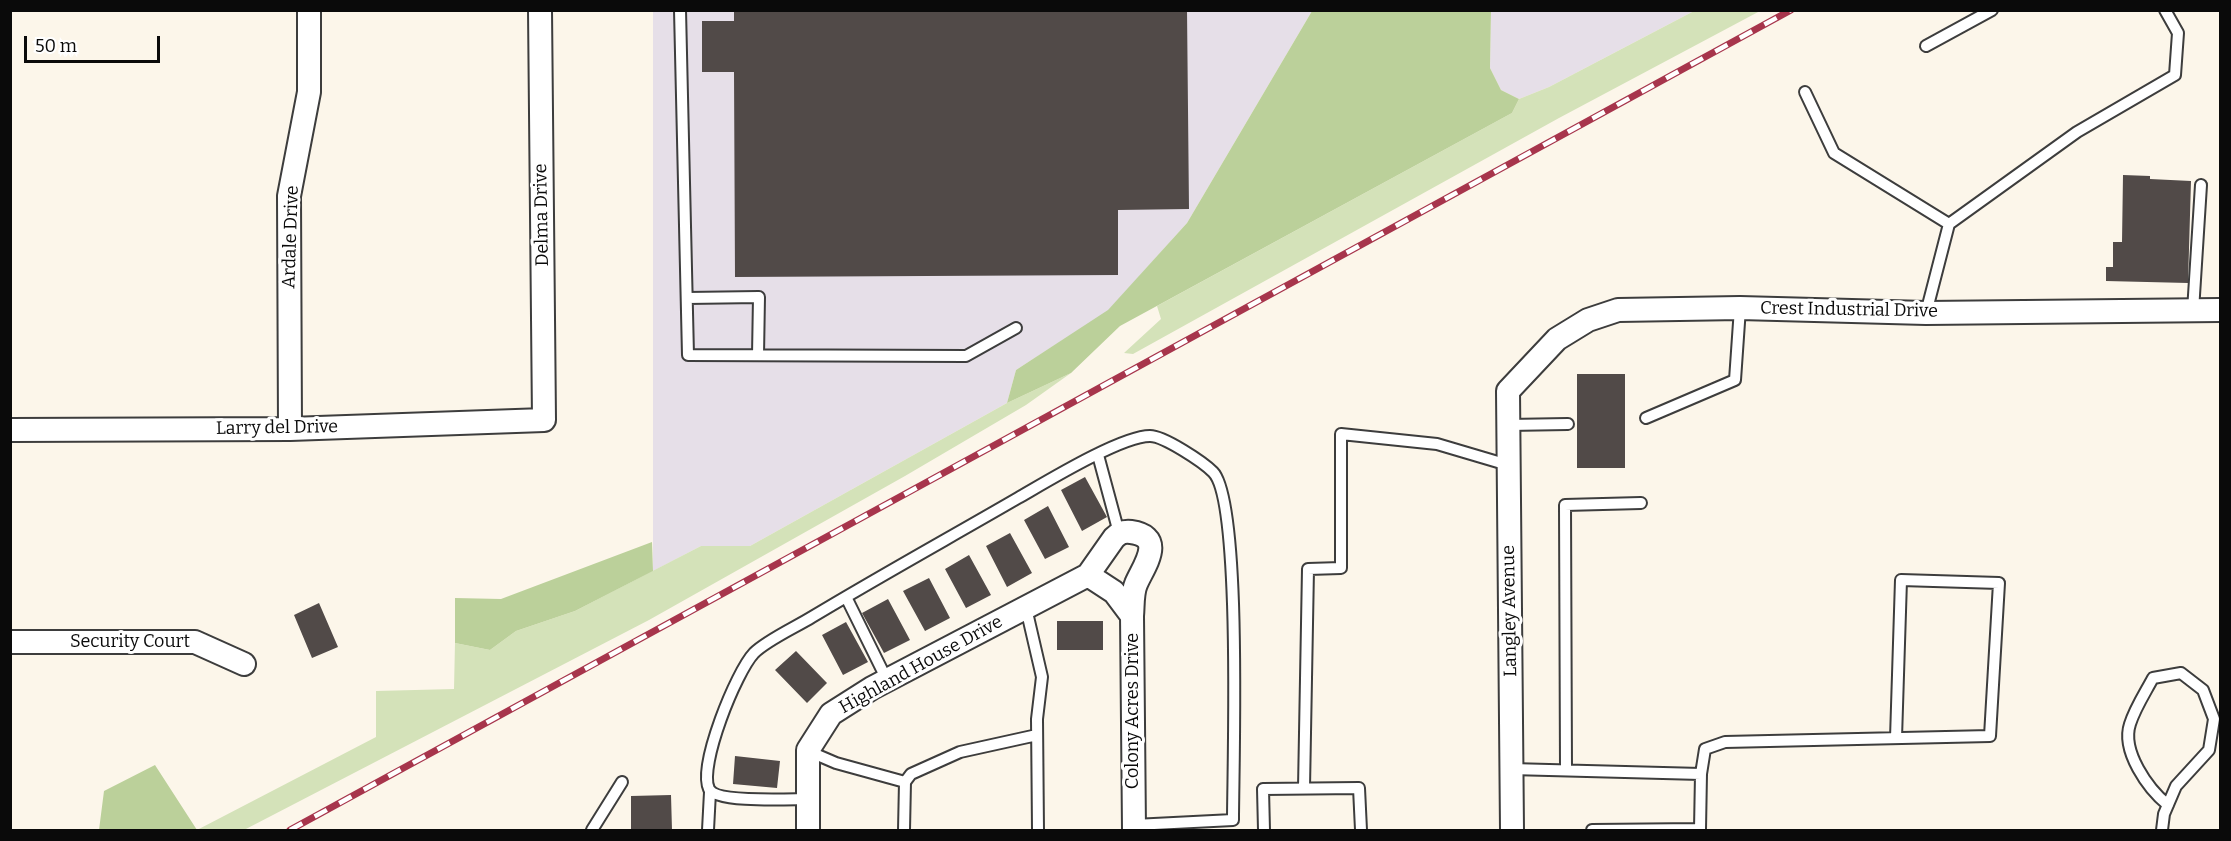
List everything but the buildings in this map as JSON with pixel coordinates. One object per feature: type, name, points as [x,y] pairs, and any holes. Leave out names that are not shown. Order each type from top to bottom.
[{"type":"street","name":"Ardale Drive","points":[[290,429],[289,196],[309,92],[309,10]]},
{"type":"street","name":"Delma Drive","points":[[540,10],[544,420]]},
{"type":"street","name":"Crest Industrial Drive","points":[[1508,391],[1557,339],[1588,320],[1618,310],[1740,308],[1926,313],[2220,310]]},
{"type":"street","name":"Langley Avenue","points":[[1508,391],[1512,831]]},
{"type":"street","name":"Larry del Drive","points":[[10,430],[290,429],[544,420]]},
{"type":"street","points":[[1088,575],[1119,533],[1139,534],[1147,540],[1150,549],[1149,563],[1135,585],[1132,616]]},
{"type":"street","name":"Colony Acres Drive","points":[[1088,575],[1114,592],[1132,616],[1134,828]]},
{"type":"street","name":"Highland House Drive","points":[[808,750],[831,714],[887,680],[1088,575]]},
{"type":"street","name":"Security Court","points":[[10,642],[195,642],[244,664]]},
{"type":"street","points":[[808,750],[808,831]]},
{"type":"lane","points":[[680,10],[688,355],[966,356],[1016,328]]},
{"type":"lane","points":[[1926,46],[1992,10]]},
{"type":"lane","points":[[1926,313],[1949,225],[2078,132],[2175,75],[2178,33],[2165,10]]},
{"type":"lane","points":[[1805,92],[1834,153],[1949,225]]},
{"type":"lane","points":[[2193,310],[2201,185]]},
{"type":"lane","points":[[687,298],[759,297],[758,355]]},
{"type":"lane","points":[[1646,418],[1736,380],[1740,308]]},
{"type":"lane","points":[[1508,425],[1568,424]]},
{"type":"lane","points":[[1304,788],[1308,569],[1341,568],[1341,434],[1437,444],[1508,465]]},
{"type":"lane","points":[[708,831],[710,792],[705,771],[733,686],[755,652],[846,597],[1098,455],[1139,437],[1153,436],[1166,441],[1214,472],[1220,483],[1229,543],[1234,625],[1233,820],[1134,828]]},
{"type":"lane","points":[[1098,455],[1119,533]]},
{"type":"lane","points":[[1566,770],[1565,505],[1641,504]]},
{"type":"lane","points":[[1592,831],[1700,829],[1701,774],[1705,749],[1725,742],[1990,736],[1999,583],[1900,580],[1896,738]]},
{"type":"lane","points":[[846,597],[887,680]]},
{"type":"lane","points":[[1026,608],[1042,677],[1037,735],[1038,831]]},
{"type":"lane","points":[[2162,831],[2168,805],[2176,786],[2209,750],[2214,719],[2203,690],[2181,673],[2152,678],[2129,726],[2130,752],[2151,792],[2168,805]]},
{"type":"lane","points":[[904,831],[905,782],[911,774],[960,752],[1037,735]]},
{"type":"lane","points":[[808,750],[836,763],[905,782]]},
{"type":"lane","points":[[1512,769],[1701,774]]},
{"type":"lane","points":[[592,831],[622,782]]},
{"type":"lane","points":[[1264,831],[1263,789],[1304,788],[1359,788],[1361,831]]},
{"type":"lane","points":[[710,792],[715,796],[729,798],[807,799]]},
{"type":"shaded area","points":[[653,11],[1312,11],[1187,223],[1108,311],[1016,370],[1007,403],[750,546],[701,546],[653,571]]},
{"type":"shaded area","points":[[1491,11],[1694,11],[1549,87],[1519,99],[1501,90],[1490,68]]},
{"type":"green space","points":[[1312,11],[1491,11],[1490,68],[1501,90],[1519,99],[1512,113],[1120,326],[1071,373],[1007,403],[1016,370],[1108,310],[1187,223]]},
{"type":"green space","points":[[1694,11],[1760,11],[1559,118],[1133,354],[1124,353],[1161,319],[1157,306],[1512,113],[1519,99],[1549,87]]},
{"type":"green space","points":[[1071,373],[1026,405],[905,476],[649,620],[244,830],[197,830],[376,737],[376,691],[454,689],[455,643],[490,650],[516,631],[575,611],[701,546],[750,546],[1007,403]]},
{"type":"green space","points":[[652,542],[653,571],[575,611],[516,631],[490,650],[455,643],[455,598],[501,599]]},
{"type":"green space","points":[[155,765],[197,830],[99,830],[104,791]]},
{"type":"railway","points":[[290,830],[1791,10]]}]
